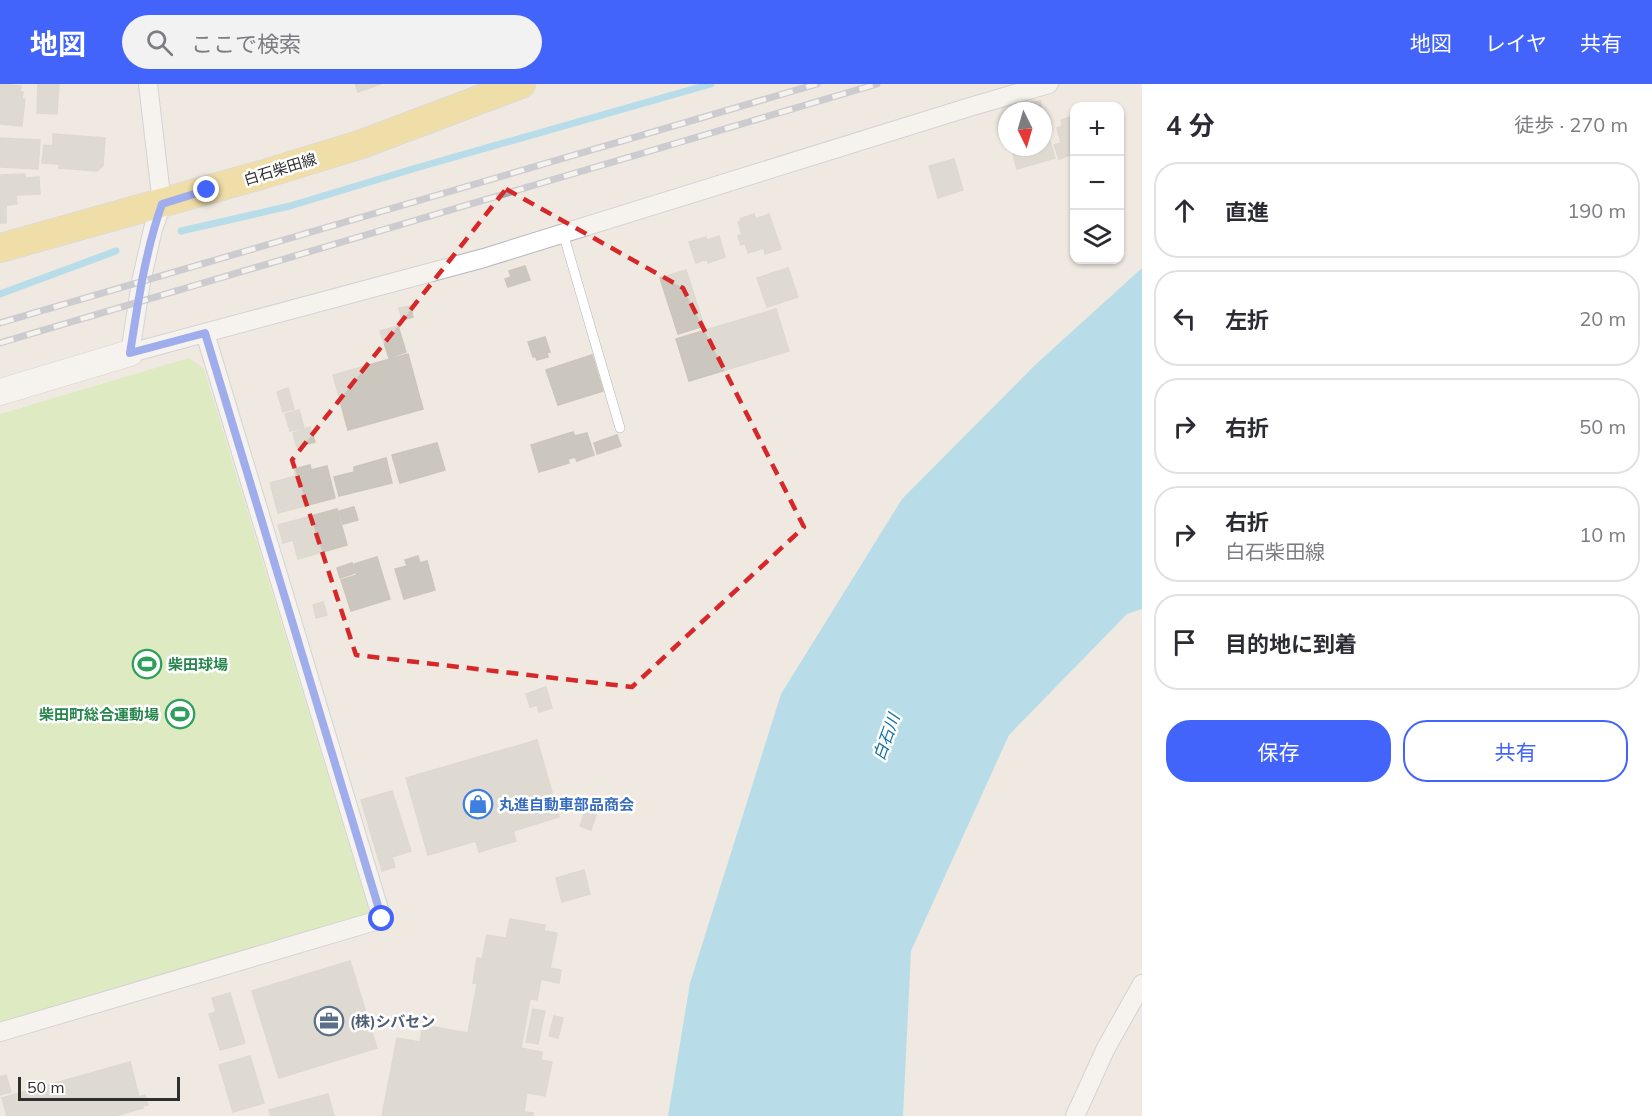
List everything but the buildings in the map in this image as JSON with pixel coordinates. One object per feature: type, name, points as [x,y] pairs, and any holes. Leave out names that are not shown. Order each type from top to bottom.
[{"type":"main road","name":"白石柴田線","points":[[0,248],[162,204],[362,144],[521,84]]},
{"type":"street","points":[[130,353],[141,282],[153,229],[162,204],[148,84]]},
{"type":"street","points":[[0,392],[130,353],[484,258],[1049,84]]},
{"type":"street","points":[[0,1032],[382,919],[205,333]]},
{"type":"street","points":[[1075,1116],[1106,1048],[1142,984]]},
{"type":"lane","points":[[563,233],[620,428]]},
{"type":"highlighted area","points":[[506,189],[683,288],[804,527],[632,687],[356,655],[292,460]]},
{"type":"green space","name":"柴田球場","points":[[189,358],[204,369],[370,914],[0,1023],[0,414]]},
{"type":"water","name":"白石川","points":[[1142,268],[1142,609],[1127,614],[1009,735],[911,951],[903,1116],[668,1116],[690,983],[781,694],[902,499],[1035,365]]},
{"type":"waterway","points":[[181,231],[290,206],[711,84]]},
{"type":"waterway","points":[[0,294],[116,251]]},
{"type":"railway","points":[[0,323],[817,84]]},
{"type":"railway","points":[[0,343],[877,84]]},
{"type":"place","name":"柴田球場","points":[[147,664]]},
{"type":"place","name":"柴田町総合運動場","points":[[180,714]]},
{"type":"place","name":"丸進自動車部品商会","points":[[478,804]]},
{"type":"place","name":"(株)シバセン","points":[[329,1021]]},
{"type":"route","points":[[207,190],[162,204],[153,229],[141,282],[130,353],[205,333],[382,919]]}]
